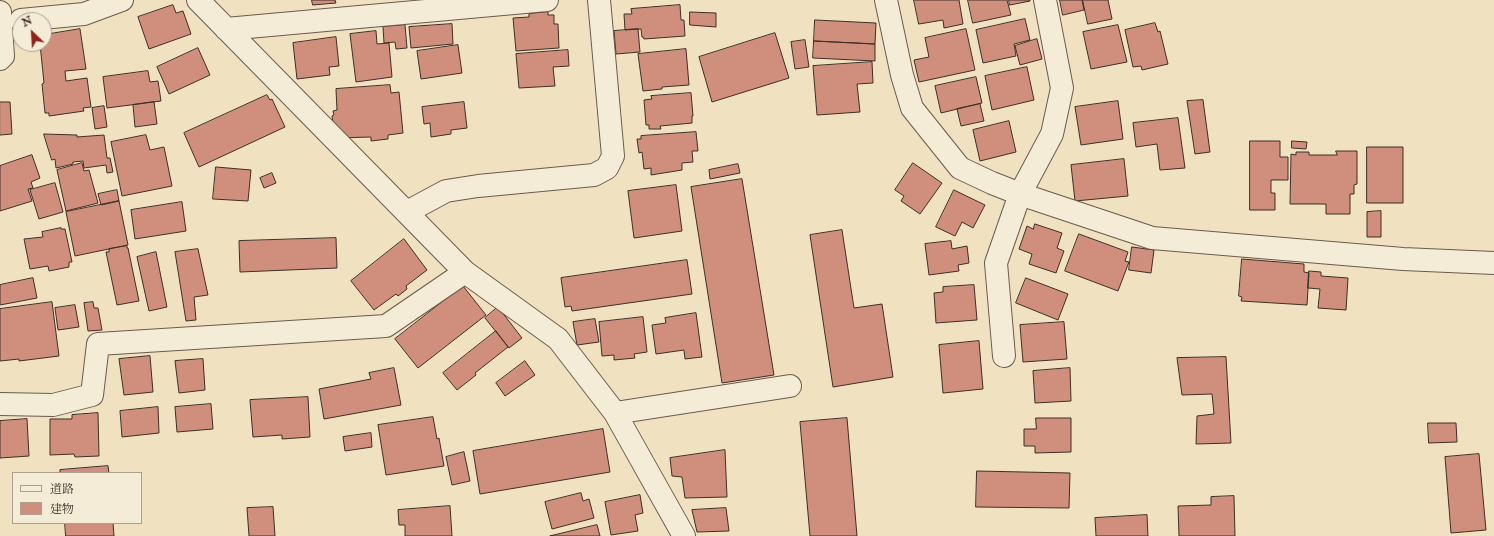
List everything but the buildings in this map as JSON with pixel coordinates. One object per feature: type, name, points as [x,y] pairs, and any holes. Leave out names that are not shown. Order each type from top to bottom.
[{"type":"street","points":[[0,59],[3,56],[10,19],[84,14],[122,0]]},
{"type":"street","points":[[198,0],[465,272],[558,339],[616,413],[684,536]]},
{"type":"street","points":[[226,29],[547,0]]},
{"type":"street","points":[[407,212],[446,191],[478,186],[594,174],[607,168],[613,156],[598,0]]},
{"type":"street","points":[[886,0],[902,75],[912,108],[960,168],[1020,194],[1152,238],[1403,259],[1494,263]]},
{"type":"street","points":[[1004,356],[996,262],[1020,194],[1052,134],[1062,88],[1045,0]]},
{"type":"street","points":[[0,404],[53,405],[92,395],[98,344],[386,326],[465,272]]},
{"type":"street","points":[[616,413],[790,386]]}]
